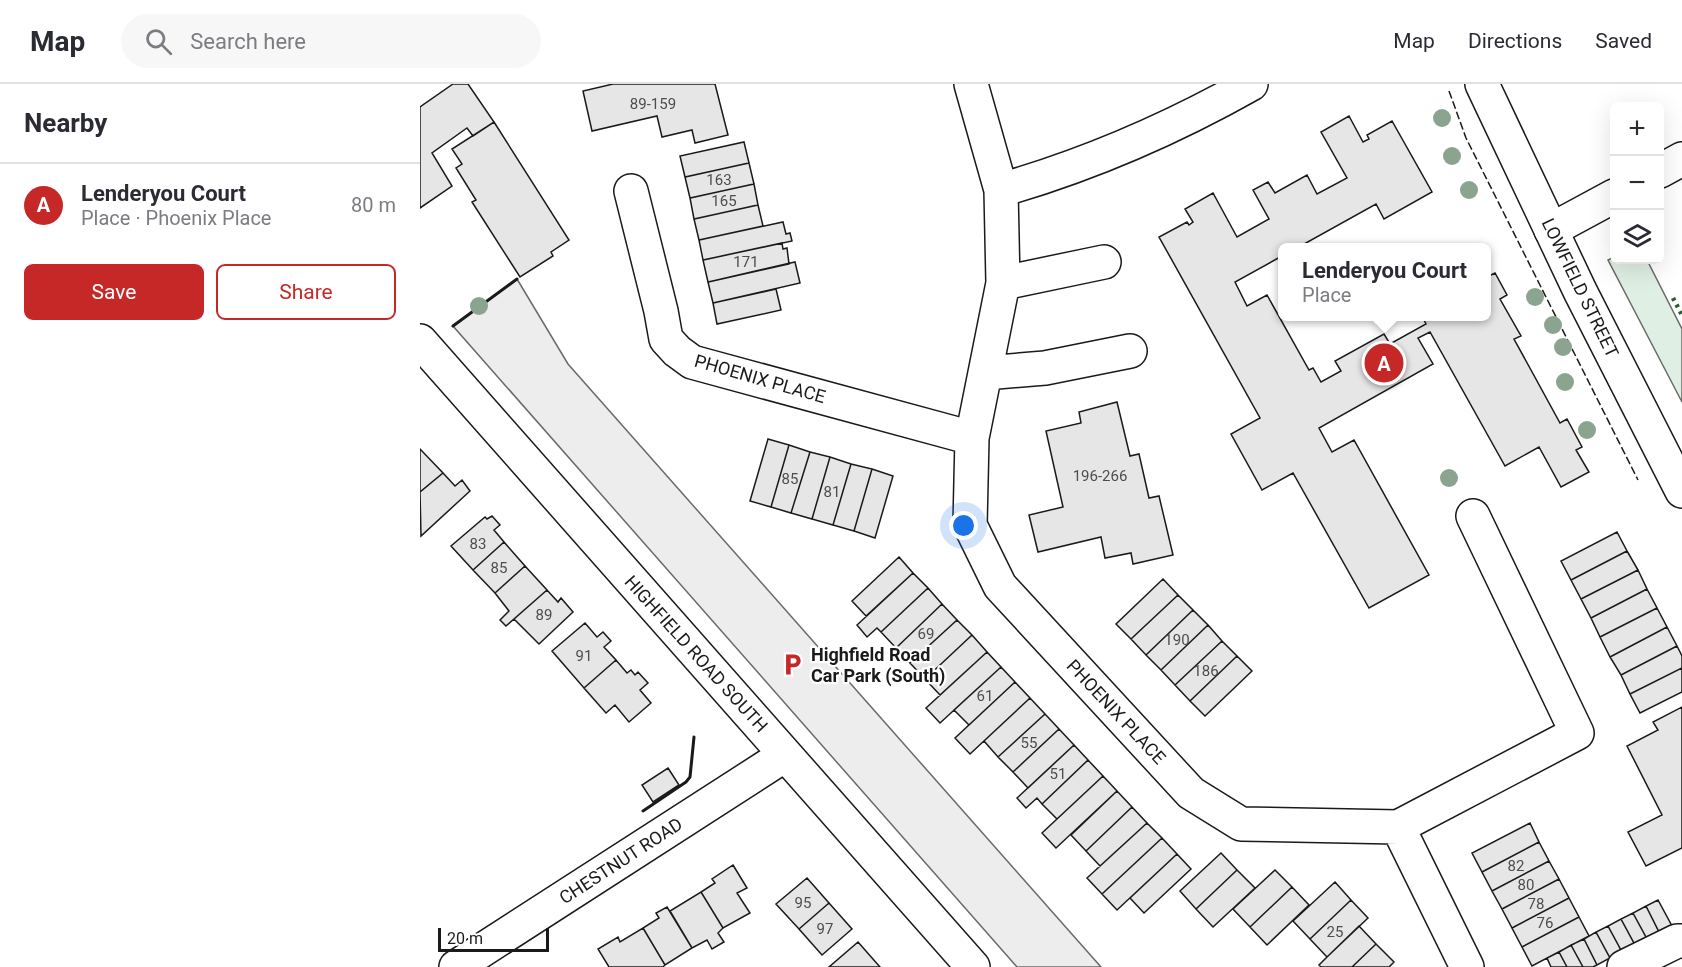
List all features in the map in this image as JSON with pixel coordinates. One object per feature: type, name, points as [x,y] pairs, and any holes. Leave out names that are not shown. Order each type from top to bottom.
[{"type":"street","name":"PHOENIX PLACE","points":[[971,84],[1001,190],[1003,283],[972,438],[970,525],[1000,586],[1191,793],[1241,824],[1398,827],[1577,733],[1473,516]]},
{"type":"street","points":[[1001,190],[1055,174],[1202,112],[1251,84]]},
{"type":"street","name":"LOWFIELD STREET","points":[[1482,84],[1551,230],[1682,490]]},
{"type":"street","points":[[1664,168],[1682,159]]},
{"type":"street","name":"PHOENIX PLACE","points":[[631,191],[666,339],[692,362],[972,438]]},
{"type":"street","points":[[1551,230],[1610,198]]},
{"type":"street","points":[[1003,283],[1104,262]]},
{"type":"street","name":"HIGHFIELD ROAD SOUTH","points":[[420,341],[972,967]]},
{"type":"street","points":[[985,373],[1046,368],[1130,351]]},
{"type":"street","name":"CHESTNUT ROAD","points":[[456,967],[785,755]]},
{"type":"street","points":[[1398,827],[1467,967]]},
{"type":"street","points":[[1624,967],[1677,941],[1682,941]]},
{"type":"green space","points":[[1610,264],[1649,264],[1682,329],[1682,402]]},
{"type":"shaded area","name":"Highfield Road Car Park (South)","points":[[517,279],[568,364],[1101,967],[1017,967],[453,326]]},
{"type":"building","points":[[453,84],[468,84],[494,122],[473,136],[467,128],[432,153],[452,186],[420,208],[420,107]]},
{"type":"building","points":[[613,84],[715,84],[728,135],[695,143],[692,130],[662,137],[657,116],[592,131],[583,91]]},
{"type":"building","points":[[1349,116],[1363,142],[1369,139],[1367,135],[1392,121],[1432,192],[1384,219],[1376,204],[1306,243],[1278,243],[1278,258],[1235,282],[1247,306],[1267,295],[1278,315],[1278,321],[1282,321],[1309,370],[1313,368],[1321,382],[1341,371],[1335,361],[1384,334],[1390,344],[1426,324],[1424,321],[1491,321],[1491,275],[1495,273],[1507,295],[1500,299],[1521,336],[1514,339],[1560,423],[1567,419],[1582,447],[1576,450],[1589,472],[1561,487],[1539,447],[1505,466],[1430,332],[1418,338],[1433,364],[1319,428],[1332,452],[1354,440],[1429,575],[1369,608],[1293,473],[1262,490],[1231,434],[1260,418],[1159,237],[1187,222],[1189,225],[1193,222],[1185,209],[1213,193],[1237,237],[1269,219],[1253,190],[1268,182],[1275,193],[1307,175],[1317,194],[1347,178],[1321,132]]},
{"type":"building","points":[[494,122],[569,240],[551,252],[553,256],[520,277],[472,202],[476,200],[456,168],[462,164],[452,149]]},
{"type":"building","points":[[744,142],[749,163],[685,177],[680,156]]},
{"type":"building","points":[[749,163],[754,184],[690,198],[685,177]]},
{"type":"building","points":[[754,184],[758,205],[694,219],[690,198]]},
{"type":"building","points":[[758,205],[763,226],[699,240],[694,219]]},
{"type":"building","points":[[783,222],[786,234],[790,233],[792,241],[703,260],[699,240]]},
{"type":"building","points":[[782,243],[783,249],[787,248],[789,264],[708,282],[703,260]]},
{"type":"building","points":[[795,262],[800,283],[713,303],[708,282]]},
{"type":"building","points":[[776,289],[781,310],[717,324],[713,303]]},
{"type":"building","points":[[1117,402],[1130,456],[1139,454],[1149,498],[1159,496],[1173,555],[1133,564],[1131,553],[1105,558],[1101,537],[1038,552],[1029,515],[1063,507],[1046,431],[1081,423],[1079,412]]},
{"type":"building","points":[[768,439],[789,445],[771,507],[750,501]]},
{"type":"building","points":[[789,445],[810,452],[791,513],[771,507]]},
{"type":"building","points":[[420,449],[443,473],[420,492]]},
{"type":"building","points":[[810,452],[830,457],[812,519],[791,513]]},
{"type":"building","points":[[830,457],[851,464],[833,525],[812,519]]},
{"type":"building","points":[[851,464],[872,469],[854,531],[833,525]]},
{"type":"building","points":[[872,469],[893,476],[875,538],[854,531]]},
{"type":"building","points":[[443,473],[455,486],[462,480],[470,491],[421,536],[420,492]]},
{"type":"building","points":[[492,516],[500,525],[494,530],[504,542],[473,570],[451,546],[485,517],[487,519]]},
{"type":"building","points":[[1617,532],[1627,551],[1571,580],[1561,561]]},
{"type":"building","points":[[504,542],[525,566],[495,593],[473,570]]},
{"type":"building","points":[[1627,551],[1638,570],[1581,599],[1571,580]]},
{"type":"building","points":[[899,557],[913,573],[866,616],[852,601]]},
{"type":"building","points":[[525,566],[547,590],[506,626],[500,620],[509,611],[495,593]]},
{"type":"building","points":[[1638,570],[1647,589],[1591,618],[1581,599]]},
{"type":"building","points":[[913,573],[928,588],[881,632],[877,628],[867,637],[857,625]]},
{"type":"building","points":[[1163,579],[1178,595],[1131,639],[1116,624]]},
{"type":"building","points":[[928,588],[942,604],[896,648],[881,632]]},
{"type":"building","points":[[1647,589],[1657,608],[1600,637],[1591,618]]},
{"type":"building","points":[[547,590],[558,602],[561,598],[573,612],[539,644],[514,619]]},
{"type":"building","points":[[1178,595],[1193,610],[1146,655],[1131,639]]},
{"type":"building","points":[[942,604],[957,620],[910,663],[896,648]]},
{"type":"building","points":[[1657,608],[1667,627],[1610,657],[1600,637]]},
{"type":"building","points":[[1193,610],[1208,625],[1161,670],[1146,655]]},
{"type":"building","points":[[957,620],[972,635],[925,679],[910,663]]},
{"type":"building","points":[[585,623],[597,637],[603,632],[611,641],[604,647],[616,660],[584,688],[552,651]]},
{"type":"building","points":[[1208,625],[1222,641],[1175,685],[1161,670]]},
{"type":"building","points":[[1667,627],[1677,646],[1621,675],[1610,657]]},
{"type":"building","points":[[972,635],[987,652],[940,695],[925,679]]},
{"type":"building","points":[[1222,641],[1237,656],[1190,701],[1175,685]]},
{"type":"building","points":[[1677,646],[1682,656],[1682,668],[1630,694],[1621,675]]},
{"type":"building","points":[[987,652],[1001,667],[940,723],[926,708]]},
{"type":"building","points":[[1237,656],[1252,671],[1205,716],[1190,701]]},
{"type":"building","points":[[616,660],[627,673],[631,670],[635,675],[638,672],[648,683],[640,690],[651,703],[629,722],[615,705],[606,713],[584,688]]},
{"type":"building","points":[[1001,667],[1015,682],[969,725],[954,710]]},
{"type":"building","points":[[1682,668],[1682,692],[1640,713],[1630,694]]},
{"type":"building","points":[[1015,682],[1030,698],[970,754],[955,738]]},
{"type":"building","points":[[1030,698],[1045,714],[998,757],[984,741]]},
{"type":"building","points":[[1682,707],[1682,848],[1646,866],[1628,832],[1662,815],[1627,746],[1658,730],[1653,722]]},
{"type":"building","points":[[1045,714],[1059,729],[1013,772],[998,757]]},
{"type":"building","points":[[1059,729],[1074,745],[1028,788],[1013,772]]},
{"type":"building","points":[[1074,745],[1088,760],[1042,804],[1037,798],[1026,808],[1017,798]]},
{"type":"building","points":[[1088,760],[1103,776],[1057,819],[1042,804]]},
{"type":"building","points":[[668,768],[679,785],[653,802],[642,785]]},
{"type":"building","points":[[1103,776],[1117,791],[1056,848],[1042,833]]},
{"type":"building","points":[[1117,791],[1132,807],[1086,851],[1071,835]]},
{"type":"building","points":[[1132,807],[1147,823],[1100,866],[1086,851]]},
{"type":"building","points":[[1147,823],[1162,838],[1102,894],[1087,878]]},
{"type":"building","points":[[1530,823],[1539,842],[1482,872],[1472,853]]},
{"type":"building","points":[[1162,838],[1177,854],[1117,910],[1102,894]]},
{"type":"building","points":[[1539,842],[1549,861],[1492,891],[1482,872]]},
{"type":"building","points":[[1221,853],[1237,870],[1196,909],[1180,891]]},
{"type":"building","points":[[1177,854],[1191,869],[1144,913],[1130,898]]},
{"type":"building","points":[[1549,861],[1559,879],[1502,909],[1492,891]]},
{"type":"building","points":[[733,865],[747,888],[737,893],[750,913],[723,928],[701,892],[715,883],[712,879]]},
{"type":"building","points":[[1237,870],[1255,888],[1213,927],[1196,909]]},
{"type":"building","points":[[1275,870],[1292,887],[1250,927],[1233,909]]},
{"type":"building","points":[[807,878],[829,903],[799,929],[776,904]]},
{"type":"building","points":[[1559,879],[1569,898],[1512,928],[1502,909]]},
{"type":"building","points":[[1335,882],[1351,900],[1310,939],[1293,921]]},
{"type":"building","points":[[1292,887],[1309,905],[1267,945],[1250,927]]},
{"type":"building","points":[[701,892],[723,928],[718,933],[724,942],[712,949],[707,940],[692,948],[670,911]]},
{"type":"building","points":[[1569,898],[1579,917],[1522,947],[1512,928]]},
{"type":"building","points":[[1351,900],[1368,918],[1327,957],[1310,939]]},
{"type":"building","points":[[1658,900],[1672,926],[1659,932],[1646,906]]},
{"type":"building","points":[[829,903],[852,929],[822,955],[799,929]]},
{"type":"building","points":[[1646,906],[1659,932],[1647,939],[1633,913]]},
{"type":"building","points":[[667,907],[692,948],[665,965],[643,928],[659,918],[656,913]]},
{"type":"building","points":[[1633,913],[1647,939],[1635,945],[1621,919]]},
{"type":"building","points":[[1579,917],[1589,936],[1532,966],[1522,947]]},
{"type":"building","points":[[1621,919],[1635,945],[1622,952],[1608,926]]},
{"type":"building","points":[[1359,926],[1376,944],[1352,967],[1321,967],[1319,965]]},
{"type":"building","points":[[1608,926],[1622,952],[1610,958],[1596,932]]},
{"type":"building","points":[[643,928],[665,965],[663,967],[609,967],[598,949],[618,937],[620,942]]},
{"type":"building","points":[[1596,932],[1610,958],[1597,965],[1584,939]]},
{"type":"building","points":[[1584,939],[1597,965],[1593,967],[1583,967],[1571,945]]},
{"type":"building","points":[[858,942],[880,967],[829,967]]},
{"type":"building","points":[[1376,944],[1394,962],[1389,967],[1352,967]]},
{"type":"building","points":[[1571,945],[1583,967],[1567,967],[1559,952]]},
{"type":"building","points":[[1559,952],[1567,967],[1551,967],[1547,958]]},
{"type":"hedge","points":[[1673,298],[1682,315]]},
{"type":"fence","points":[[1449,91],[1466,138],[1638,480]]},
{"type":"wall","points":[[453,326],[517,279]]},
{"type":"wall","points":[[643,811],[690,777],[694,737]]},
{"type":"place","name":"Lenderyou Court","points":[[1384,363]]},
{"type":"place","name":"Highfield Road Car Park (South)","points":[[793,665]]}]
